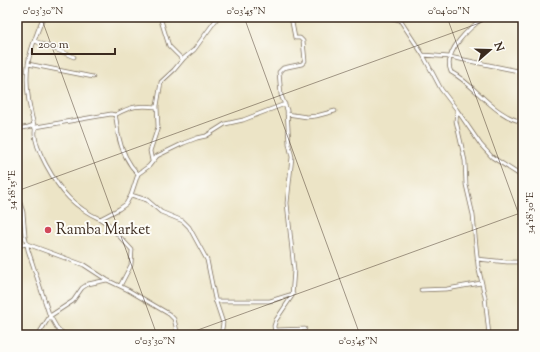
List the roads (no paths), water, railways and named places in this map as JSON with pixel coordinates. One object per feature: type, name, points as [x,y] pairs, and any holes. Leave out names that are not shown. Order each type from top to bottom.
[{"type":"street","points":[[43,17],[28,64],[27,74],[34,137],[50,173],[63,192],[79,207],[108,224],[132,250],[131,265],[120,286]]},
{"type":"street","points":[[160,17],[169,46],[182,59]]},
{"type":"street","points":[[152,161],[150,151],[158,127],[157,107],[161,82],[174,70],[182,59],[198,45],[218,17]]},
{"type":"street","points":[[275,335],[274,326],[276,320],[293,294],[294,265],[287,203],[292,159],[287,114],[281,95],[279,72],[283,68],[302,64],[305,61],[303,41],[300,38],[295,38],[291,17]]},
{"type":"street","points":[[388,17],[399,19],[423,55],[441,89],[487,152],[523,177]]},
{"type":"street","points":[[485,17],[463,36],[450,57],[451,72],[464,80],[501,112],[512,119],[523,122]]},
{"type":"street","points":[[35,41],[74,57]]},
{"type":"street","points":[[423,55],[450,57],[523,72]]},
{"type":"street","points":[[28,64],[93,76]]},
{"type":"street","points":[[100,219],[122,208],[126,204],[131,195],[138,174],[149,166],[152,161],[162,153],[197,138],[204,137],[225,124],[243,120],[285,104]]},
{"type":"street","points":[[17,129],[115,115],[136,106],[144,105],[157,107]]},
{"type":"street","points":[[457,110],[456,122],[465,161],[466,185],[473,215],[477,259],[485,297],[488,335]]},
{"type":"street","points":[[287,114],[307,117],[335,111]]},
{"type":"street","points":[[115,115],[119,138],[125,154],[131,166],[138,174]]},
{"type":"street","points":[[17,194],[23,212],[27,244],[50,316],[61,335]]},
{"type":"street","points":[[131,195],[148,200],[161,212],[187,225],[206,257],[215,301],[223,324],[221,335]]},
{"type":"street","points":[[17,246],[27,244],[84,265],[107,280],[169,314],[174,319],[178,335]]},
{"type":"street","points":[[477,259],[523,262]]},
{"type":"street","points":[[38,335],[50,316],[73,301],[83,286],[107,280]]},
{"type":"street","points":[[421,290],[447,289],[481,283]]},
{"type":"street","points":[[215,301],[270,301],[293,294]]},
{"type":"street","points":[[275,330],[305,329]]},
{"type":"street","points":[[58,330],[66,335]]},
{"type":"place","name":"Ramba Market","points":[[48,230]]}]
